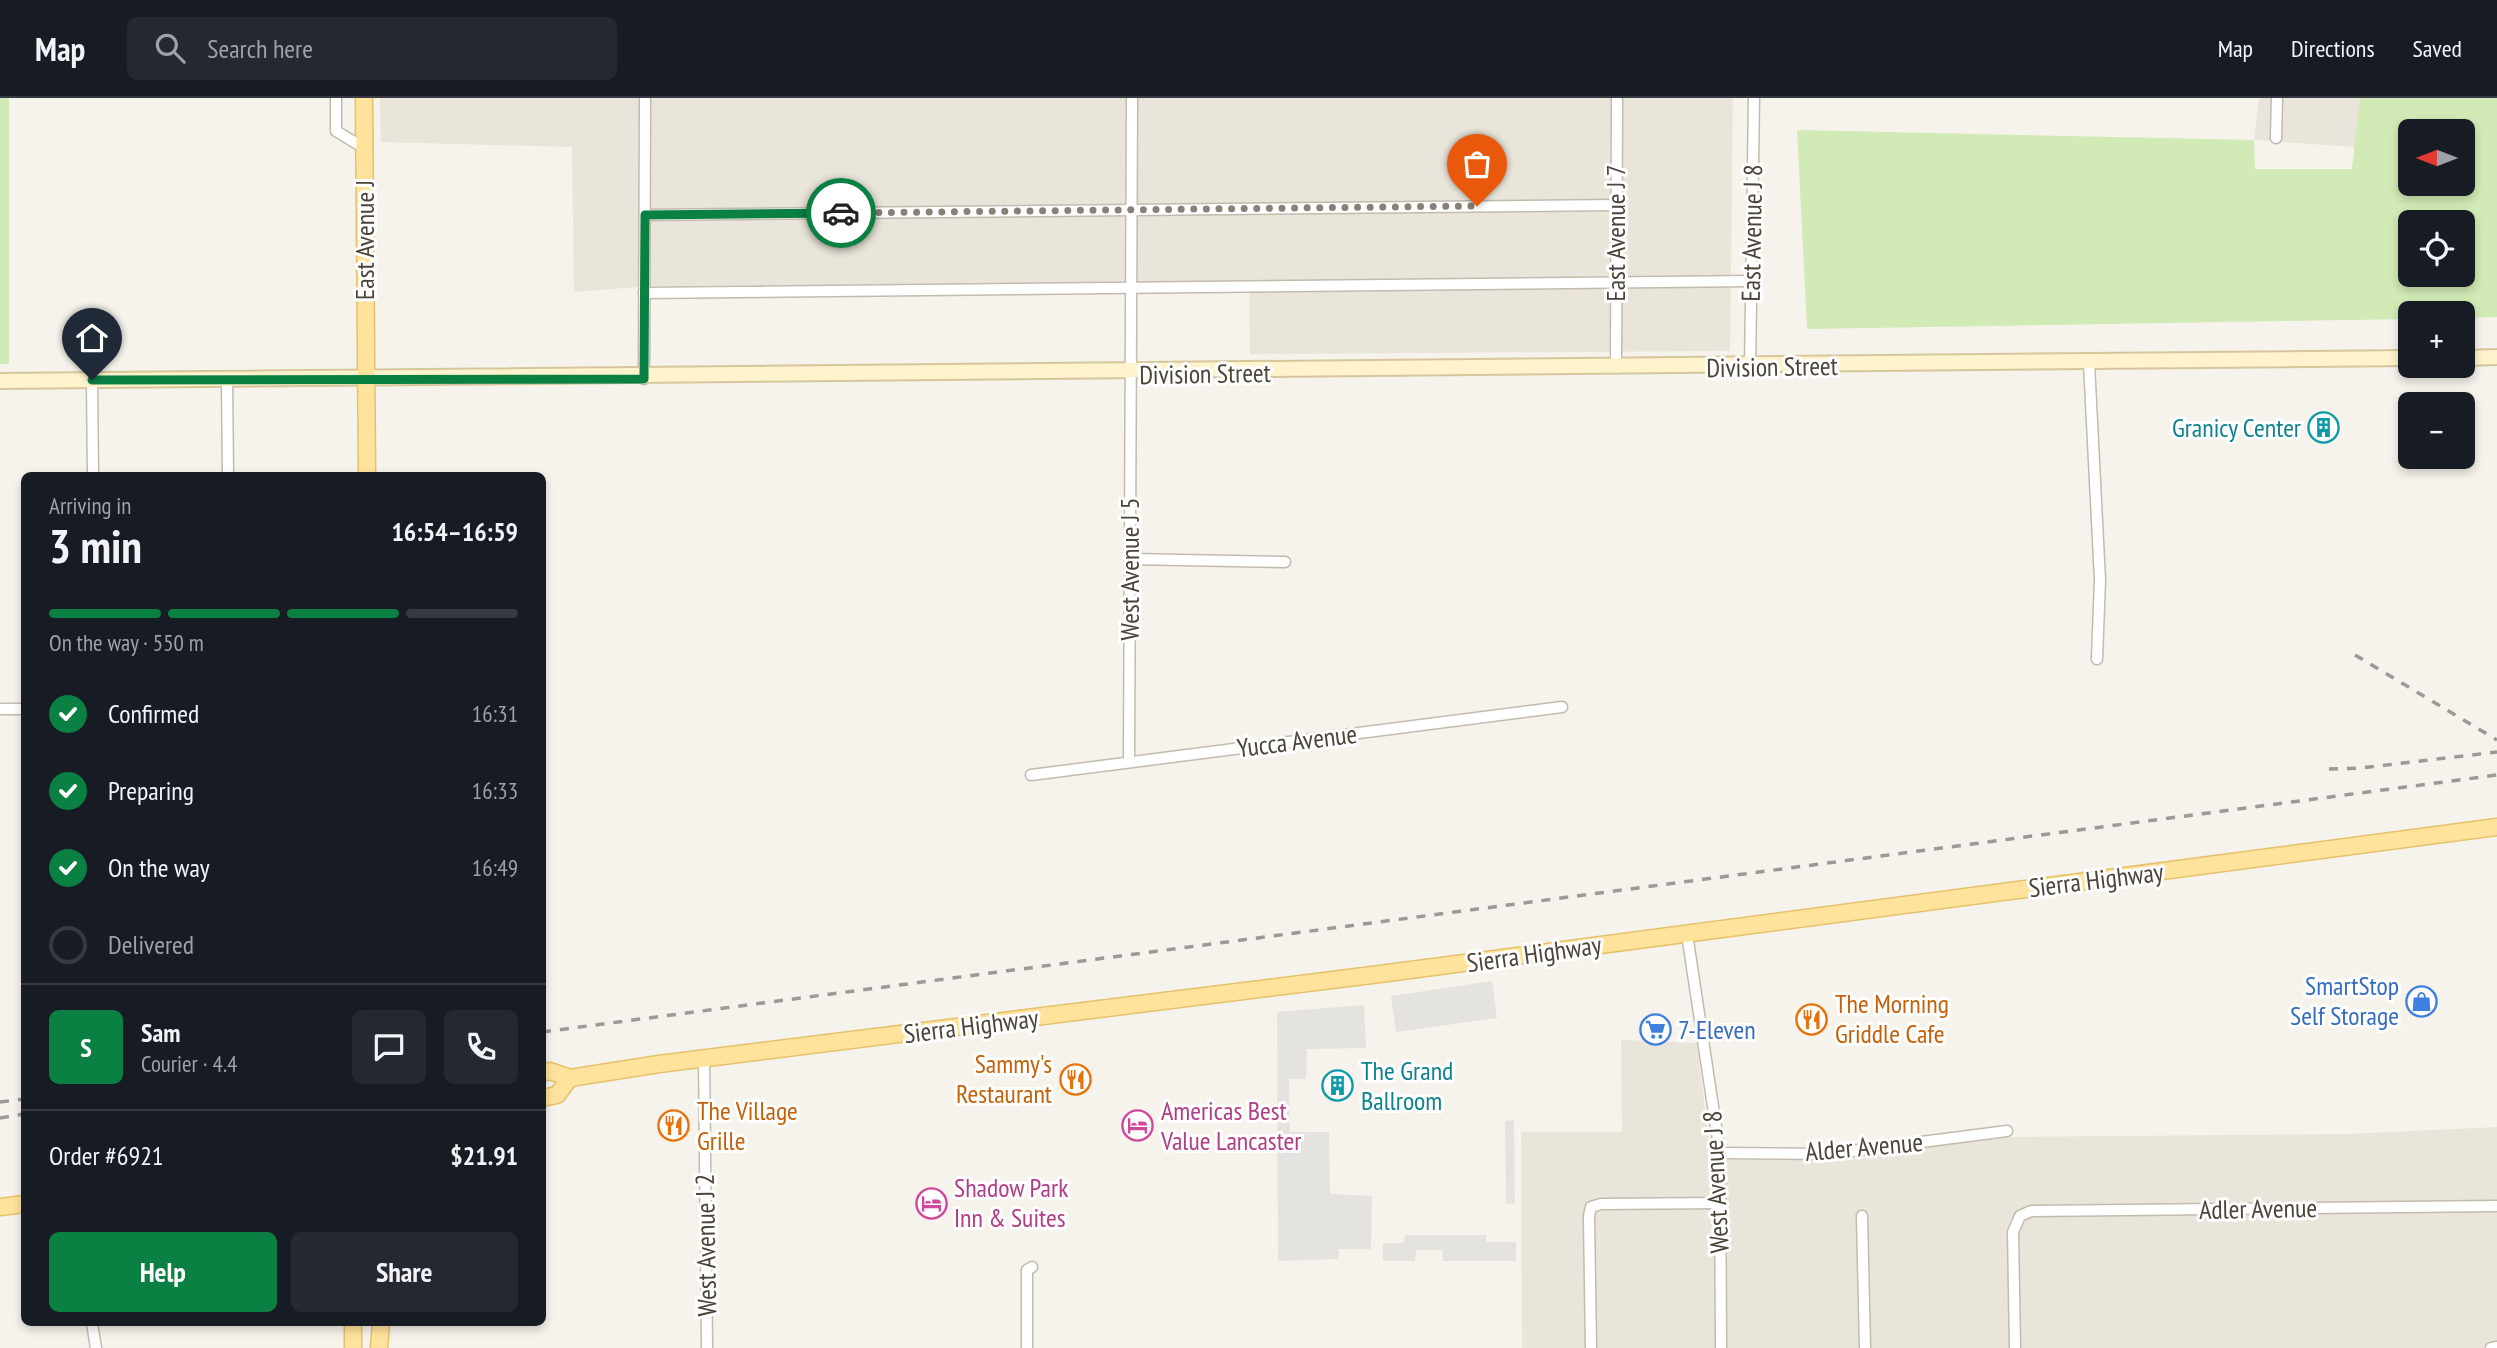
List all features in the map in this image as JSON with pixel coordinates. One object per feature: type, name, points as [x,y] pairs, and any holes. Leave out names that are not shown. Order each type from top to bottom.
[{"type":"main road","name":"East Avenue J","points":[[364,98],[367,472]]},
{"type":"main road","points":[[2475,358],[2497,357]]},
{"type":"main road","name":"Division Street","points":[[0,381],[1130,375],[2398,358]]},
{"type":"main road","name":"Sierra Highway","points":[[546,1072],[570,1078],[704,1058],[1004,1022],[2497,827]]},
{"type":"main road","name":"Sierra Highway","points":[[546,1097],[557,1094],[570,1078]]},
{"type":"main road","points":[[0,1207],[21,1204]]},
{"type":"main road","points":[[353,1326],[353,1348]]},
{"type":"main road","points":[[379,1348],[381,1326]]},
{"type":"street","points":[[336,98],[336,131],[364,148]]},
{"type":"street","points":[[644,379],[645,98]]},
{"type":"street","name":"West Avenue J 5","points":[[1129,762],[1132,98]]},
{"type":"street","name":"East Avenue J 7","points":[[1616,98],[1616,369]]},
{"type":"street","name":"East Avenue J 8","points":[[1750,368],[1754,98]]},
{"type":"street","points":[[2276,138],[2277,98]]},
{"type":"street","points":[[645,215],[1616,205]]},
{"type":"street","points":[[644,293],[1751,281]]},
{"type":"street","points":[[2089,363],[2100,580],[2097,659]]},
{"type":"street","points":[[92,380],[93,472]]},
{"type":"street","points":[[227,380],[228,472]]},
{"type":"street","points":[[1131,559],[1285,562]]},
{"type":"street","name":"Yucca Avenue","points":[[1031,775],[1562,707]]},
{"type":"street","points":[[0,709],[21,709]]},
{"type":"street","name":"West Avenue J 8","points":[[1687,934],[1720,1153],[1721,1348]]},
{"type":"street","name":"West Avenue J 2","points":[[704,1058],[707,1348]]},
{"type":"street","name":"Alder Avenue","points":[[1720,1153],[1828,1154],[2007,1131]]},
{"type":"street","points":[[1591,1348],[1591,1206],[1720,1203]]},
{"type":"street","name":"Adler Avenue","points":[[2015,1348],[2013,1232],[2020,1216],[2031,1212],[2497,1206]]},
{"type":"street","points":[[1862,1216],[1865,1348]]},
{"type":"street","points":[[1027,1348],[1027,1270],[1032,1267]]},
{"type":"street","points":[[92,1326],[96,1348]]},
{"type":"street","points":[[2491,1348],[2497,1347]]},
{"type":"shaded area","points":[[380,98],[1733,98],[1730,351],[1250,354],[1249,282],[650,286],[574,292],[572,147],[381,142]]},
{"type":"shaded area","points":[[2259,98],[2360,98],[2355,147],[2254,140]]},
{"type":"shaded area","points":[[1492,981],[1497,1018],[1396,1032],[1391,996]]},
{"type":"shaded area","points":[[1364,1005],[1366,1048],[1307,1049],[1306,1079],[1289,1079],[1290,1132],[1329,1132],[1330,1194],[1372,1196],[1371,1249],[1339,1249],[1338,1259],[1278,1261],[1277,1012]]},
{"type":"shaded area","points":[[1621,1040],[1697,1043],[1711,1160],[1822,1160],[2011,1137],[2348,1134],[2497,1127],[2497,1348],[1522,1348],[1521,1132],[1622,1132]]},
{"type":"shaded area","points":[[1514,1120],[1515,1203],[1506,1204],[1505,1121]]},
{"type":"shaded area","points":[[1405,1235],[1486,1235],[1486,1242],[1516,1242],[1516,1261],[1443,1261],[1442,1250],[1416,1250],[1415,1261],[1383,1261],[1383,1243],[1404,1243]]},
{"type":"green space","points":[[0,98],[9,98],[9,364],[0,364]]},
{"type":"green space","points":[[2360,98],[2497,98],[2497,317],[2475,318],[2475,301],[2398,301],[2398,319],[1807,329],[1797,130],[2254,140],[2255,169],[2352,169]]},
{"type":"railway","points":[[2355,655],[2497,740]]},
{"type":"railway","points":[[2329,769],[2361,768],[2497,752]]},
{"type":"railway","points":[[546,1031],[2497,775]]},
{"type":"railway","points":[[0,1102],[21,1099]]},
{"type":"railway","points":[[0,1118],[21,1114]]},
{"type":"way so far","points":[[841,213],[1477,206]]},
{"type":"place","name":"Granicy Center","points":[[2324,428]]},
{"type":"place","name":"SmartStop Self Storage","points":[[2422,1001]]},
{"type":"place","name":"The Morning Griddle Cafe","points":[[1812,1019]]},
{"type":"place","name":"7-Eleven","points":[[1655,1030]]},
{"type":"place","name":"Sammy's Restaurant","points":[[1075,1079]]},
{"type":"place","name":"The Grand Ballroom","points":[[1338,1086]]},
{"type":"place","name":"The Village Grille","points":[[674,1126]]},
{"type":"place","name":"Americas Best Value Lancaster","points":[[1138,1126]]},
{"type":"place","name":"Shadow Park Inn & Suites","points":[[931,1203]]},
{"type":"route","points":[[92,380],[644,379],[645,215],[841,213]]}]
